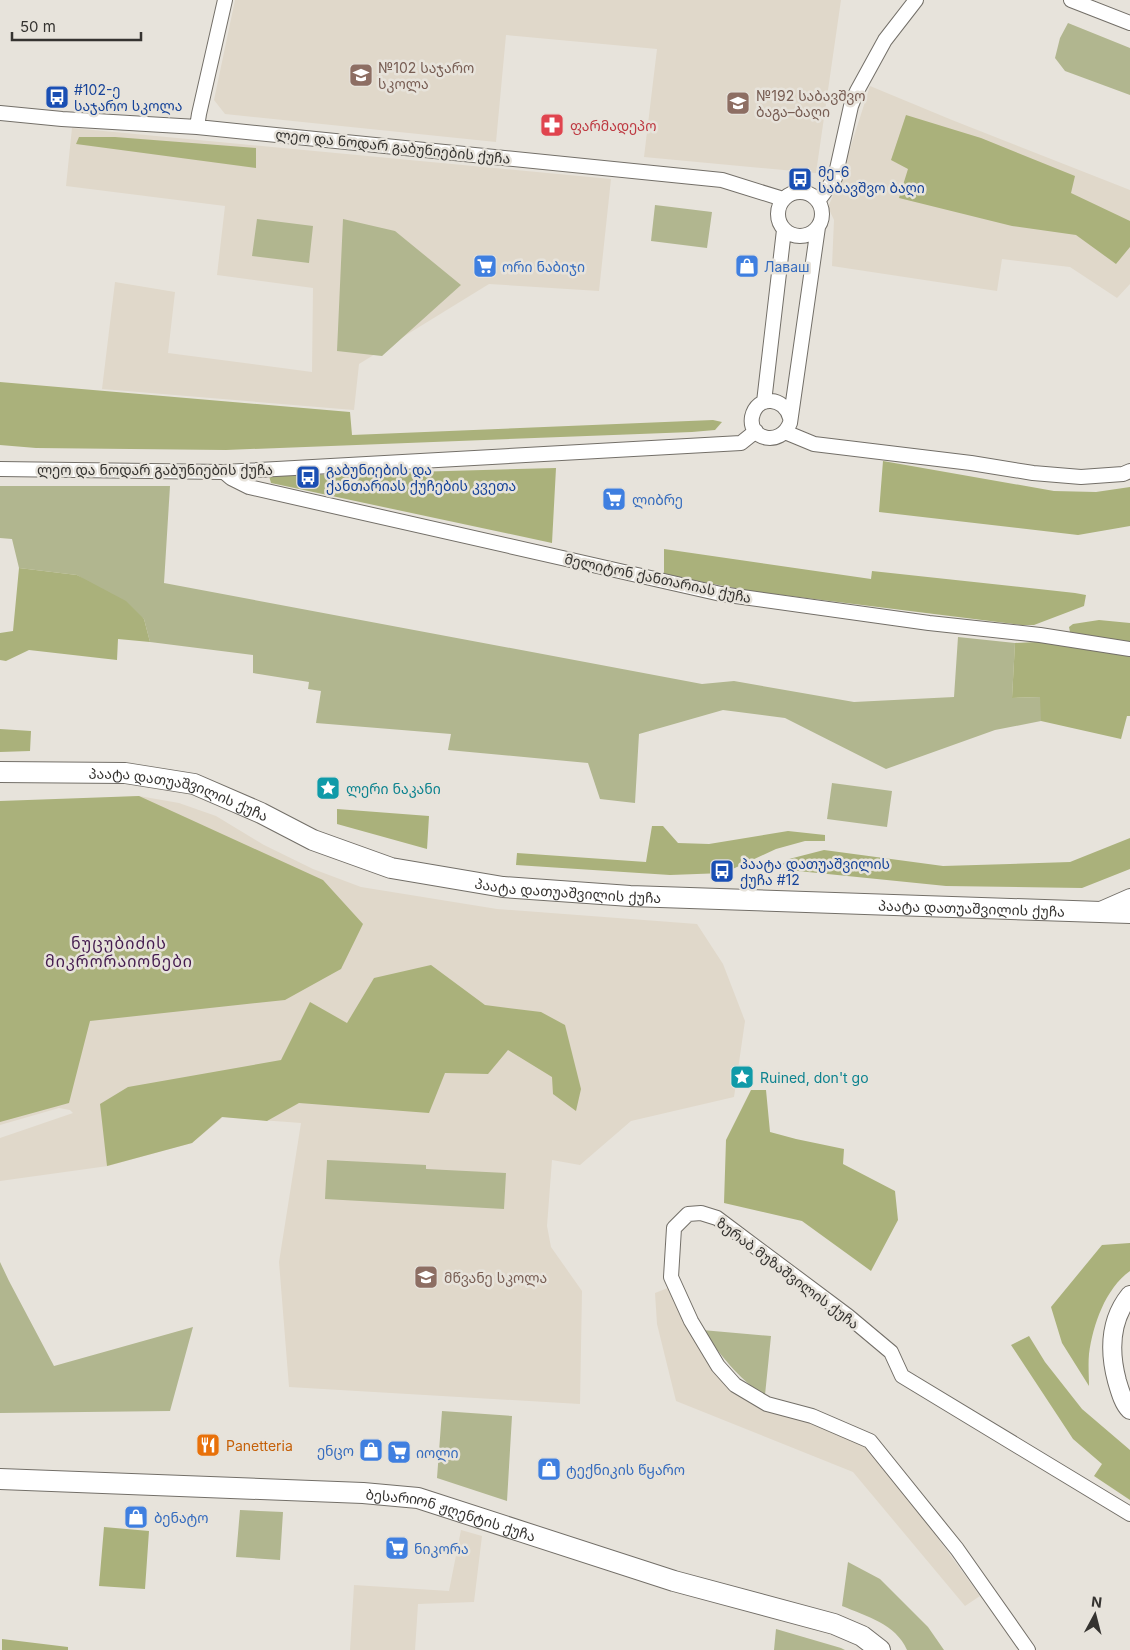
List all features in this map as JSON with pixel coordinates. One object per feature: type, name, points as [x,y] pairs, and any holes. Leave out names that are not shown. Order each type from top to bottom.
[{"type":"main road","name":"პაატა დათუაშვილის ქუჩა","points":[[0,772],[125,773],[194,784],[261,813],[313,840],[391,868],[503,887],[630,896],[1130,914]]},
{"type":"main road","name":"პაატა დათუაშვილის ქუჩა","points":[[0,776],[25,772]]},
{"type":"main road","name":"ბესარიონ ჟღენტის ქუჩა","points":[[0,1478],[418,1498],[674,1582],[834,1624],[862,1636],[880,1650]]},
{"type":"street","points":[[197,127],[225,0]]},
{"type":"street","points":[[818,201],[835,178],[856,91],[884,40],[916,0]]},
{"type":"street","points":[[1071,0],[1130,23]]},
{"type":"street","name":"ლეო და ნოდარ გაბუნიების ქუჩა","points":[[0,113],[62,119],[197,127],[722,180],[783,199]]},
{"type":"street","points":[[764,402],[784,230],[778,216],[778,209],[783,199],[790,194],[801,191],[813,195],[822,207],[822,216],[818,227],[790,423],[785,432],[776,438],[765,438],[756,431],[752,416],[755,410],[764,402],[776,401],[786,408],[790,418]]},
{"type":"street","points":[[784,230],[791,234],[806,235],[818,227]]},
{"type":"street","name":"ლეო და ნოდარ გაბუნიების ქუჩა","points":[[0,469],[224,472],[741,443],[756,431]]},
{"type":"street","points":[[785,432],[814,444],[971,463],[1034,473],[1081,477],[1123,474],[1130,471]]},
{"type":"street","name":"მელიტონ ქანთარიას ქუჩა","points":[[224,472],[231,478],[249,487],[721,594],[929,623],[1040,635],[1130,649]]},
{"type":"street","points":[[1091,913],[1130,896]]},
{"type":"street","name":"ზურაბ მუზაშვილის ქუჩა","points":[[1028,1650],[957,1549],[870,1441],[812,1416],[767,1404],[735,1385],[718,1366],[692,1321],[671,1277],[674,1228],[688,1214],[701,1213],[718,1218],[848,1316],[892,1352],[902,1376],[1130,1514]]},
{"type":"street","points":[[1130,1295],[1116,1318],[1112,1334],[1112,1352],[1119,1388],[1130,1410]]},
{"type":"shaded area","points":[[235,0],[841,0],[816,173],[644,157],[657,49],[506,35],[496,142],[225,114],[214,100]]},
{"type":"shaded area","points":[[870,86],[1130,190],[1130,284],[1117,298],[1070,267],[1002,259],[997,291],[832,266],[834,220],[828,207],[840,180]]},
{"type":"shaded area","points":[[72,128],[611,179],[599,291],[489,284],[359,364],[354,410],[102,389],[115,282],[175,292],[168,353],[312,372],[313,288],[217,275],[225,206],[66,186]]},
{"type":"shaded area","points":[[139,796],[179,803],[216,816],[264,845],[313,869],[361,887],[497,909],[697,924],[723,964],[745,1021],[734,1097],[631,1121],[580,1165],[552,1160],[547,1226],[551,1247],[582,1291],[580,1404],[289,1387],[279,1262],[301,1123],[223,1117],[192,1143],[108,1166],[0,1181],[0,1138],[73,1113],[70,1110],[59,1108],[0,1125],[0,803]]},
{"type":"shaded area","points":[[673,1286],[745,1399],[857,1439],[873,1449],[980,1596],[965,1606],[853,1472],[676,1401],[657,1324],[655,1293]]},
{"type":"shaded area","points":[[461,1530],[482,1536],[474,1602],[418,1604],[415,1650],[350,1650],[354,1585],[449,1591]]},
{"type":"green space","points":[[1068,23],[1130,48],[1130,95],[1065,71],[1055,58],[1060,38]]},
{"type":"green space","points":[[906,115],[981,138],[1075,176],[1071,193],[1130,221],[1130,247],[1116,264],[1076,235],[1012,226],[899,198],[908,169],[891,160]]},
{"type":"green space","points":[[79,137],[115,137],[256,148],[256,168],[76,144]]},
{"type":"green space","points":[[655,205],[712,212],[707,248],[651,241]]},
{"type":"green space","points":[[257,219],[313,226],[309,263],[252,256]]},
{"type":"green space","points":[[343,219],[395,231],[461,285],[382,356],[337,351]]},
{"type":"green space","points":[[0,382],[350,412],[352,435],[713,420],[722,422],[715,430],[692,432],[226,450],[36,448],[0,445]]},
{"type":"green space","points":[[883,461],[1054,491],[1096,492],[1130,487],[1130,526],[1078,535],[879,512]]},
{"type":"green space","points":[[556,468],[552,543],[271,483],[269,476]]},
{"type":"green space","points":[[0,486],[170,486],[164,583],[702,684],[734,681],[854,702],[954,697],[958,637],[1015,643],[1012,698],[1041,697],[1041,721],[995,730],[886,769],[785,718],[723,710],[639,734],[635,803],[600,799],[588,763],[448,750],[451,734],[316,723],[321,691],[308,689],[309,682],[253,673],[253,655],[150,642],[144,619],[77,575],[19,568],[12,539],[0,538]]},
{"type":"green space","points":[[664,549],[871,579],[872,571],[1086,595],[1084,606],[1034,625],[1021,625],[751,591],[664,575]]},
{"type":"green space","points":[[19,568],[77,575],[126,601],[144,619],[150,642],[118,639],[117,660],[29,650],[6,661],[0,660],[0,633],[13,631]]},
{"type":"green space","points":[[1099,620],[1130,623],[1130,642],[1070,632],[1069,627],[1073,624]]},
{"type":"green space","points":[[1055,641],[1130,653],[1130,716],[1127,716],[1121,739],[1041,721],[1040,697],[1012,698],[1015,643]]},
{"type":"green space","points":[[0,729],[31,731],[30,751],[0,752]]},
{"type":"green space","points":[[832,783],[892,791],[887,827],[827,819]]},
{"type":"green space","points":[[139,796],[323,880],[363,924],[341,969],[285,1000],[90,1021],[69,1103],[0,1122],[0,801]]},
{"type":"green space","points":[[337,809],[429,816],[427,849],[337,824]]},
{"type":"green space","points":[[652,826],[663,826],[678,843],[709,844],[788,831],[825,835],[825,841],[805,841],[776,849],[724,873],[670,875],[516,865],[517,853],[646,862]]},
{"type":"green space","points":[[1130,838],[1130,869],[1082,888],[946,886],[788,870],[783,864],[789,859],[824,850],[943,866],[1070,862]]},
{"type":"green space","points":[[431,965],[485,1005],[541,1012],[565,1025],[581,1089],[576,1111],[553,1094],[552,1077],[508,1050],[488,1074],[445,1073],[429,1113],[299,1103],[267,1121],[222,1117],[192,1143],[107,1166],[100,1104],[128,1087],[281,1060],[310,1002],[347,1023],[374,978]]},
{"type":"green space","points":[[751,1090],[766,1090],[770,1132],[844,1149],[843,1164],[895,1191],[898,1220],[871,1271],[802,1221],[724,1203],[726,1140]]},
{"type":"green space","points":[[327,1160],[426,1165],[426,1169],[506,1173],[504,1209],[325,1199]]},
{"type":"green space","points":[[1130,1243],[1130,1271],[1114,1287],[1097,1320],[1089,1354],[1089,1386],[1062,1343],[1051,1307],[1102,1245]]},
{"type":"green space","points":[[0,1262],[54,1366],[193,1327],[170,1411],[0,1413]]},
{"type":"green space","points":[[702,1330],[771,1336],[765,1395],[738,1374]]},
{"type":"green space","points":[[1029,1336],[1045,1362],[1082,1409],[1130,1450],[1130,1500],[1094,1476],[1102,1464],[1073,1439],[1011,1345]]},
{"type":"green space","points":[[442,1411],[512,1416],[507,1501],[437,1478]]},
{"type":"green space","points":[[240,1510],[283,1512],[280,1560],[236,1557]]},
{"type":"green space","points":[[104,1527],[149,1531],[145,1589],[99,1586]]},
{"type":"green space","points":[[848,1562],[880,1579],[928,1627],[944,1650],[907,1650],[902,1641],[888,1627],[870,1617],[842,1606]]},
{"type":"green space","points":[[776,1629],[841,1648],[845,1650],[774,1650]]},
{"type":"green space","points":[[2,1639],[68,1647],[68,1650],[2,1650]]},
{"type":"place","name":"№102 საჯარო სკოლა","points":[[361,75]]},
{"type":"place","name":"#102-ე საჯარო სკოლა","points":[[57,97]]},
{"type":"place","name":"№192 საბავშვო ბაგა–ბაღი","points":[[738,103]]},
{"type":"place","name":"ფარმადეპო","points":[[552,125]]},
{"type":"place","name":"მე-6 საბავშვო ბაღი","points":[[800,179]]},
{"type":"place","name":"ორი ნაბიჯი","points":[[485,266]]},
{"type":"place","name":"Лаваш","points":[[747,266]]},
{"type":"place","name":"გაბუნიების და ქანთარიას ქუჩების კვეთა","points":[[308,477]]},
{"type":"place","name":"ლიბრე","points":[[614,499]]},
{"type":"place","name":"ლერი ნაკანი","points":[[328,788]]},
{"type":"place","name":"პაატა დათუაშვილის ქუჩა #12","points":[[722,871]]},
{"type":"place","name":"Ruined, don't go","points":[[742,1077]]},
{"type":"place","name":"მწვანე სკოლა","points":[[426,1277]]},
{"type":"place","name":"Panetteria","points":[[208,1445]]},
{"type":"place","name":"ენცო","points":[[371,1450]]},
{"type":"place","name":"იოლი","points":[[399,1452]]},
{"type":"place","name":"ტექნიკის წყარო","points":[[549,1469]]},
{"type":"place","name":"ბენატო","points":[[136,1517]]},
{"type":"place","name":"ნიკორა","points":[[397,1548]]},
{"type":"district","name":"ნუცუბიძის მიკრორაიონები","points":[[119,952]]}]
